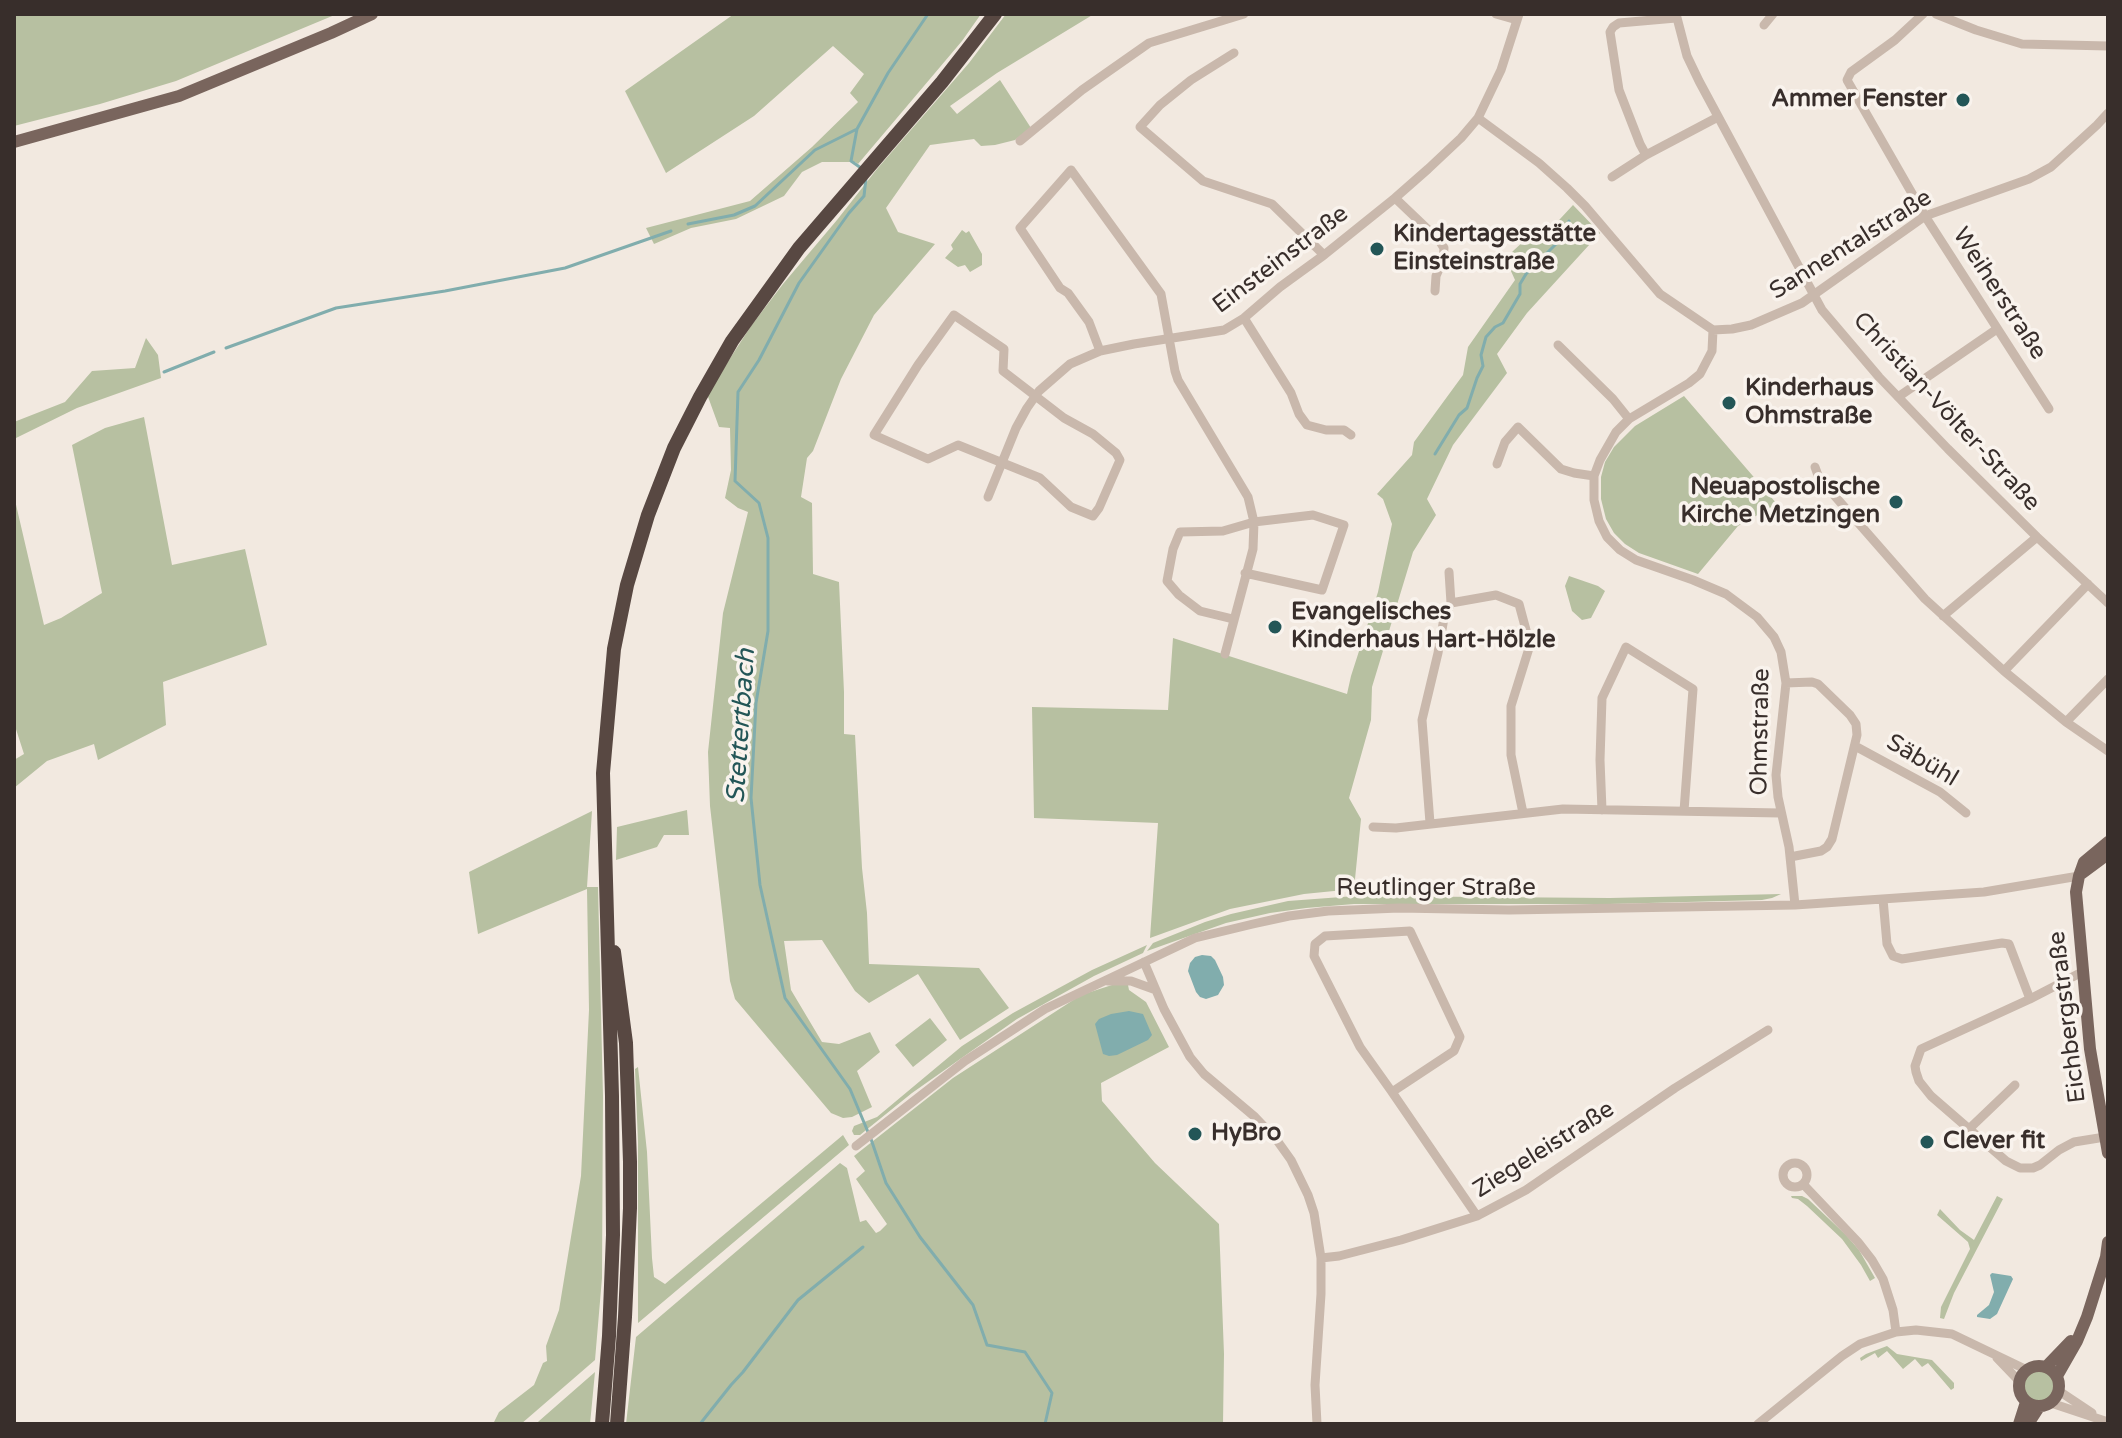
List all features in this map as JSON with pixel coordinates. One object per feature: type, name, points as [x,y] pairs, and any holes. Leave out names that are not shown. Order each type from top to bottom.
[{"type":"highway","points":[[602,1424],[609,1336],[613,1173],[603,757],[614,649],[627,585],[648,515],[674,448],[732,341],[799,248],[942,82],[995,14]]},
{"type":"highway","points":[[607,912],[622,1002],[629,1086],[630,1208],[617,1424]]},
{"type":"main road","points":[[14,142],[179,96],[372,14]]},
{"type":"main road","points":[[2079,876],[2084,862],[2108,842]]},
{"type":"main road","name":"Reutlinger Straße","points":[[2079,876],[2108,854]]},
{"type":"main road","name":"Eichbergstraße","points":[[2079,876],[2076,892],[2091,1059],[2108,1153]]},
{"type":"main road","points":[[2051,1372],[2083,1326],[2097,1289],[2108,1242]]},
{"type":"main road","points":[[2019,1424],[2039,1404],[2059,1391],[2051,1372],[2040,1366],[2027,1370],[2020,1382],[2020,1393],[2039,1404]]},
{"type":"main road","points":[[2028,1424],[2039,1404]]},
{"type":"street","points":[[1020,141],[1082,90],[1149,43],[1244,14]]},
{"type":"street","points":[[1496,14],[1518,17]]},
{"type":"street","points":[[1764,25],[1773,14]]},
{"type":"street","name":"Weiherstraße","points":[[1923,14],[1895,40],[1851,72],[1847,80],[1925,216],[2049,409]]},
{"type":"street","points":[[1936,14],[2022,44],[2107,44]]},
{"type":"street","points":[[1646,155],[1619,90],[1610,32],[1619,23],[1676,16]]},
{"type":"street","name":"Christian-Völter-Straße","points":[[1676,16],[1687,56],[1822,310],[1898,397],[2037,537],[2108,603]]},
{"type":"street","name":"Einsteinstraße","points":[[988,497],[1021,418],[1036,396],[1070,364],[1100,351],[1224,330],[1244,318],[1395,198],[1456,143],[1478,118],[1501,70],[1518,17]]},
{"type":"street","points":[[1234,53],[1191,80],[1160,105],[1140,127],[1203,181],[1272,204],[1324,255]]},
{"type":"street","name":"Sannentalstraße","points":[[1713,330],[1751,325],[1778,314],[1814,296],[1925,216],[2029,179],[2051,167],[2108,113]]},
{"type":"street","points":[[1612,177],[1718,117]]},
{"type":"street","points":[[1478,118],[1567,188],[1660,294],[1713,330],[1712,351],[1700,374],[1621,426],[1607,445],[1594,476],[1561,469],[1518,427],[1505,442],[1497,464]]},
{"type":"street","points":[[1100,351],[1089,322],[1068,293],[1060,288],[1020,228],[1071,170],[1161,294],[1178,380],[1248,497],[1254,522],[1253,549],[1225,654]]},
{"type":"street","points":[[1395,198],[1444,248],[1435,291]]},
{"type":"street","points":[[954,315],[1004,349],[1003,371],[1036,396],[1072,424],[1093,434],[1120,460],[1093,516],[1071,507],[1040,478],[958,445],[928,459],[874,435],[903,387],[954,315]]},
{"type":"street","points":[[1244,318],[1291,393],[1307,425],[1326,430],[1344,430],[1351,435]]},
{"type":"street","points":[[1898,397],[1997,329]]},
{"type":"street","points":[[1558,345],[1629,419]]},
{"type":"street","points":[[1815,467],[1819,478],[1925,599],[2004,671],[2066,722],[2108,751]]},
{"type":"street","name":"Ohmstraße","points":[[1594,476],[1596,510],[1607,537],[1620,550],[1636,560],[1726,594],[1757,617],[1774,637],[1783,659],[1786,683],[1776,775],[1795,905]]},
{"type":"street","points":[[1233,619],[1200,611],[1167,581],[1173,549],[1180,532],[1223,531],[1254,522],[1313,515],[1344,525],[1322,590],[1245,573]]},
{"type":"street","points":[[1943,616],[2037,537]]},
{"type":"street","points":[[1430,823],[1422,720],[1444,618],[1451,603],[1449,572]]},
{"type":"street","points":[[2004,671],[2088,584]]},
{"type":"street","points":[[1451,603],[1496,595],[1519,604],[1530,645],[1511,706],[1511,755],[1523,813]]},
{"type":"street","points":[[1602,810],[1602,698],[1626,647],[1693,689],[1684,811]]},
{"type":"street","points":[[2066,722],[2108,679]]},
{"type":"street","name":"Säbühl","points":[[1786,683],[1818,684],[1856,724],[1857,735],[1832,839],[1821,851],[1790,857]]},
{"type":"street","name":"Säbühl","points":[[1855,746],[1932,787],[1966,813]]},
{"type":"street","points":[[1373,827],[1396,828],[1563,809],[1780,813]]},
{"type":"street","name":"Reutlinger Straße","points":[[856,1146],[965,1061],[1045,1009],[1195,938],[1289,916],[1399,908],[1509,910],[1795,905],[1984,892],[2079,876]]},
{"type":"street","points":[[1883,899],[1887,944],[1893,956],[1902,959],[2009,944],[2030,999]]},
{"type":"street","points":[[1392,1092],[1454,1051],[1460,1037],[1410,931],[1325,936],[1315,944],[1314,956],[1360,1047],[1477,1216]]},
{"type":"street","points":[[1144,962],[1164,1009],[1190,1057],[1204,1074],[1265,1128],[1291,1160],[1311,1204],[1321,1258],[1315,1385],[1317,1424]]},
{"type":"street","points":[[2084,971],[1921,1049],[1915,1066],[1919,1081],[1931,1096],[2006,1161],[2026,1168],[2040,1165],[2067,1144],[2105,1137]]},
{"type":"street","points":[[1100,982],[1131,981],[1156,990]]},
{"type":"street","name":"Ziegeleistraße","points":[[1321,1258],[1370,1248],[1477,1216],[1522,1192],[1675,1088],[1768,1030]]},
{"type":"street","points":[[1969,1129],[2015,1085]]},
{"type":"street","points":[[1803,1184],[1872,1260],[1883,1279],[1896,1332]]},
{"type":"street","points":[[1758,1424],[1851,1350],[1876,1337],[1896,1332],[1916,1330],[1952,1334],[2027,1370]]},
{"type":"street","points":[[1995,1355],[2020,1382]]},
{"type":"street","points":[[2059,1391],[2103,1420]]},
{"type":"street","points":[[2039,1404],[2103,1420]]},
{"type":"green space","points":[[14,14],[337,14],[176,81],[14,126]]},
{"type":"green space","points":[[734,14],[981,14],[962,41],[858,164],[822,162],[802,172],[784,196],[736,219],[691,228],[654,244],[646,228],[750,201],[858,102],[850,93],[864,74],[833,46],[754,116],[666,173],[625,91]]},
{"type":"green space","points":[[1006,14],[1094,14],[997,73],[950,106],[957,114],[1000,80],[1031,128],[1015,140],[995,145],[981,146],[974,139],[930,145],[886,208],[898,232],[935,244],[874,315],[841,379],[813,451],[807,458],[801,497],[812,503],[813,574],[839,582],[844,734],[855,735],[869,964],[979,968],[1009,1008],[960,1040],[918,974],[869,1003],[855,991],[822,940],[784,941],[791,990],[822,1042],[839,1044],[870,1032],[880,1052],[857,1071],[872,1107],[843,1118],[831,1113],[735,999],[730,981],[710,806],[708,752],[723,613],[748,512],[725,498],[731,470],[730,428],[719,427],[707,394],[751,326],[783,284],[969,63]]},
{"type":"green space","points":[[1573,205],[1600,233],[1527,313],[1497,354],[1507,373],[1453,445],[1427,499],[1436,515],[1413,552],[1372,687],[1371,720],[1349,798],[1361,819],[1354,889],[1304,894],[1230,909],[1150,938],[1158,823],[1034,818],[1032,707],[1168,710],[1173,638],[1347,694],[1378,592],[1392,524],[1383,499],[1377,494],[1412,455],[1414,442],[1463,375],[1468,347],[1515,280],[1506,260],[1539,227],[1547,233]]},
{"type":"green space","points":[[962,230],[966,233],[969,231],[982,254],[982,265],[970,272],[965,265],[958,267],[945,258]]},
{"type":"green space","points":[[146,338],[158,355],[161,378],[77,408],[14,439],[14,422],[65,402],[92,371],[135,368]]},
{"type":"green space","points":[[1684,396],[1777,504],[1738,526],[1698,574],[1639,553],[1625,544],[1606,519],[1601,499],[1601,477],[1614,447],[1635,426]]},
{"type":"green space","points":[[144,417],[172,565],[245,549],[267,645],[163,682],[166,725],[98,760],[94,744],[47,761],[14,788],[14,760],[24,754],[14,723],[14,496],[44,625],[102,593],[72,445],[105,428]]},
{"type":"green space","points":[[1569,576],[1605,591],[1591,618],[1582,620],[1572,611],[1565,586]]},
{"type":"green space","points":[[687,810],[689,835],[664,835],[657,847],[616,860],[617,827]]},
{"type":"green space","points":[[592,811],[587,887],[598,887],[603,1096],[602,1278],[595,1360],[521,1424],[493,1424],[499,1412],[534,1385],[543,1363],[547,1361],[546,1346],[559,1310],[581,1176],[589,1010],[587,889],[478,934],[469,872]]},
{"type":"green space","points":[[1781,894],[1762,900],[1610,904],[1354,904],[1306,908],[1226,923],[1147,951],[1153,943],[1205,922],[1288,901],[1355,896],[1610,898]]},
{"type":"green space","points":[[1147,945],[1143,953],[1017,1019],[912,1093],[860,1135],[854,1135],[854,1126],[877,1117],[962,1046],[1013,1013],[1092,970]]},
{"type":"green space","points":[[1112,985],[1128,985],[1129,990],[1146,1002],[1169,1047],[1101,1083],[1102,1101],[1155,1163],[1219,1224],[1223,1424],[626,1424],[636,1337],[840,1163],[847,1168],[860,1222],[866,1220],[876,1233],[880,1231],[887,1224],[856,1179],[865,1171],[854,1156],[953,1078],[1081,995]]},
{"type":"green space","points":[[930,1018],[947,1040],[913,1067],[895,1045]]},
{"type":"green space","points":[[638,1067],[647,1152],[654,1277],[665,1284],[843,1135],[849,1145],[638,1323],[635,1069]]},
{"type":"green space","points":[[1791,1196],[1808,1199],[1846,1235],[1875,1278],[1870,1281],[1842,1239],[1807,1206]]},
{"type":"green space","points":[[1997,1196],[2003,1199],[1954,1293],[1944,1319],[1940,1318],[1941,1307],[1970,1249],[1968,1242],[1937,1215],[1940,1209],[1974,1240]]},
{"type":"green space","points":[[1887,1346],[1897,1354],[1932,1360],[1954,1383],[1954,1388],[1951,1390],[1928,1363],[1922,1367],[1915,1359],[1903,1369],[1887,1351],[1878,1358],[1875,1353],[1861,1361],[1860,1358],[1866,1354]]},
{"type":"green space","points":[[2039,1371],[2045,1372],[2053,1380],[2053,1392],[2045,1400],[2039,1401],[2033,1400],[2025,1392],[2024,1386],[2025,1380],[2033,1372]]},
{"type":"green space","points":[[595,1372],[590,1424],[536,1424],[539,1421]]},
{"type":"water","points":[[1202,955],[1215,960],[1224,985],[1218,995],[1206,999],[1196,992],[1188,971],[1195,957]]},
{"type":"water","points":[[1129,1011],[1143,1014],[1152,1035],[1117,1055],[1103,1054],[1095,1024],[1111,1014]]},
{"type":"water","points":[[1992,1273],[2013,1279],[1997,1314],[1990,1319],[1977,1317],[1989,1305],[1994,1292]]},
{"type":"waterway","points":[[861,168],[851,161],[857,129],[888,73],[928,14]]},
{"type":"waterway","points":[[688,224],[734,215],[755,206],[815,150],[857,129]]},
{"type":"waterway","name":"Stettertbach","points":[[866,178],[864,196],[799,283],[759,360],[738,392],[735,481],[759,503],[768,538],[768,631],[756,703],[751,798],[760,885],[785,998],[850,1089],[868,1132]]},
{"type":"waterway","points":[[1435,454],[1459,415],[1467,408],[1483,366],[1481,355],[1486,337],[1503,323],[1520,294],[1520,284],[1526,274],[1557,243],[1569,221]]},
{"type":"waterway","points":[[226,348],[336,308],[565,268],[671,231]]},
{"type":"waterway","points":[[164,372],[214,352]]},
{"type":"waterway","name":"Stettertbach","points":[[871,1139],[886,1183],[920,1237],[973,1305],[987,1345],[1025,1352],[1052,1393],[1045,1424]]},
{"type":"waterway","points":[[700,1424],[798,1300],[863,1247]]},
{"type":"place","name":"Ammer Fenster","points":[[1963,100]]},
{"type":"place","name":"Kindertagesstätte Einsteinstraße","points":[[1377,249]]},
{"type":"place","name":"Kinderhaus Ohmstraße","points":[[1729,403]]},
{"type":"place","name":"Neuapostolische Kirche Metzingen","points":[[1896,502]]},
{"type":"place","name":"Evangelisches Kinderhaus Hart-Hölzle","points":[[1275,627]]},
{"type":"place","name":"HyBro","points":[[1195,1134]]},
{"type":"place","name":"Clever fit","points":[[1927,1142]]}]
